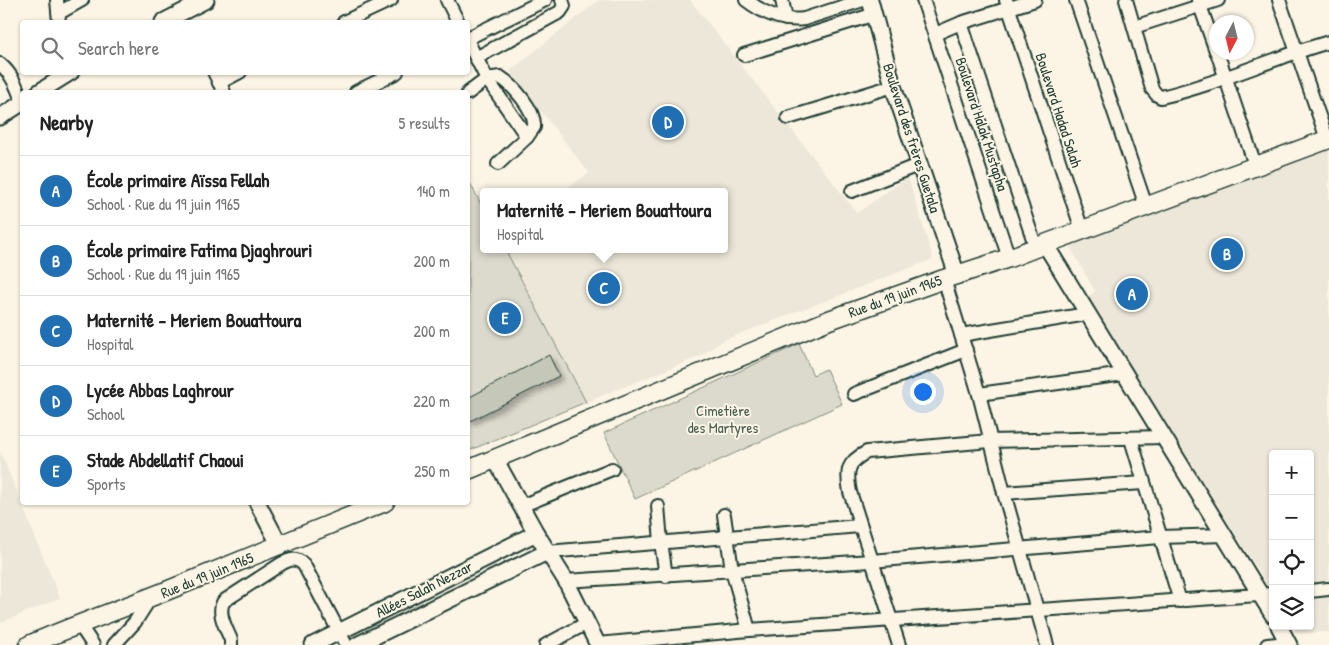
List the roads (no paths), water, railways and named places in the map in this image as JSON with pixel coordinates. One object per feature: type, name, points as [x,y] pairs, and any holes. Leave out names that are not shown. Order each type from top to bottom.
[{"type":"main road","name":"Rue du 19 juin 1965","points":[[470,469],[821,324],[950,277],[1009,258],[1328,139]]},
{"type":"main road","name":"Rue du 19 juin 1965","points":[[29,645],[280,546],[378,505]]},
{"type":"street","points":[[57,0],[59,18]]},
{"type":"street","points":[[59,18],[82,0]]},
{"type":"street","points":[[348,20],[391,0]]},
{"type":"street","points":[[447,0],[457,20]]},
{"type":"street","points":[[470,37],[545,0]]},
{"type":"street","points":[[476,58],[560,12],[564,6],[562,0]]},
{"type":"street","points":[[746,0],[768,14],[786,19],[804,19],[863,0]]},
{"type":"street","points":[[782,0],[786,19]]},
{"type":"street","name":"Boulevard Halak Mustapha","points":[[923,0],[1009,258]]},
{"type":"street","points":[[935,34],[1008,4],[1035,0]]},
{"type":"street","points":[[1076,0],[1146,206]]},
{"type":"street","points":[[1126,0],[1152,89],[1157,96],[1161,97],[1329,42]]},
{"type":"street","points":[[1134,27],[1200,3],[1218,0]]},
{"type":"street","points":[[1279,0],[1328,139]]},
{"type":"street","points":[[1200,3],[1209,29]]},
{"type":"street","name":"Boulevard Hadad Salah","points":[[1008,4],[1082,230]]},
{"type":"street","points":[[744,55],[872,7]]},
{"type":"street","name":"Boulevard des frères Guetala","points":[[872,7],[893,86],[950,277]]},
{"type":"street","points":[[167,20],[193,8]]},
{"type":"street","points":[[961,23],[1040,246],[1086,314],[1225,535],[1267,594]]},
{"type":"street","points":[[470,46],[487,79],[527,137]]},
{"type":"street","points":[[1220,60],[1255,165]]},
{"type":"street","points":[[0,64],[14,79],[20,96]]},
{"type":"street","points":[[44,90],[64,75]]},
{"type":"street","points":[[219,82],[234,75]]},
{"type":"street","points":[[360,90],[391,75]]},
{"type":"street","points":[[470,92],[487,79],[500,77],[509,82],[534,116],[534,127],[527,137],[498,164]]},
{"type":"street","points":[[788,118],[893,86]]},
{"type":"street","points":[[0,117],[20,103]]},
{"type":"street","points":[[852,191],[918,165]]},
{"type":"street","points":[[950,277],[961,335],[979,394],[1004,493],[1047,645]]},
{"type":"street","points":[[961,335],[1086,314]]},
{"type":"street","points":[[854,394],[966,350]]},
{"type":"street","points":[[979,394],[1124,374]]},
{"type":"street","points":[[899,645],[860,526],[847,477],[849,467],[856,457],[867,452],[990,441],[1164,437]]},
{"type":"street","points":[[1131,439],[1180,601]]},
{"type":"street","points":[[495,459],[566,582],[598,644],[749,630],[1267,594]]},
{"type":"street","points":[[521,506],[612,469]]},
{"type":"street","points":[[1004,493],[1143,483]]},
{"type":"street","points":[[259,505],[280,546]]},
{"type":"street","points":[[658,506],[666,576]]},
{"type":"street","points":[[724,515],[732,570],[749,630]]},
{"type":"street","points":[[358,645],[547,552],[860,526]]},
{"type":"street","name":"Allées Salah Nezzar","points":[[313,645],[536,533]]},
{"type":"street","points":[[566,582],[871,561],[1160,537],[1225,535]]},
{"type":"street","points":[[231,645],[231,640],[221,614],[221,605],[230,596],[289,560],[295,559],[304,565],[346,645]]},
{"type":"street","points":[[1314,591],[1328,589]]},
{"type":"street","points":[[114,645],[136,622],[152,597]]},
{"type":"street","points":[[546,645],[587,623]]},
{"type":"street","points":[[79,624],[93,645]]},
{"type":"street","points":[[1267,645],[1289,644],[1281,630]]},
{"type":"place","name":"Lycée Abbas Laghrour","points":[[668,122]]},
{"type":"place","name":"École primaire Fatima Djaghrouri","points":[[1227,254]]},
{"type":"place","name":"Maternité - Meriem Bouattoura","points":[[604,288]]},
{"type":"place","name":"École primaire Aïssa Fellah","points":[[1132,294]]},
{"type":"place","name":"Stade Abdellatif Chaoui","points":[[505,318]]},
{"type":"park label","name":"Cimetière des Martyres","points":[[723,418]]}]
